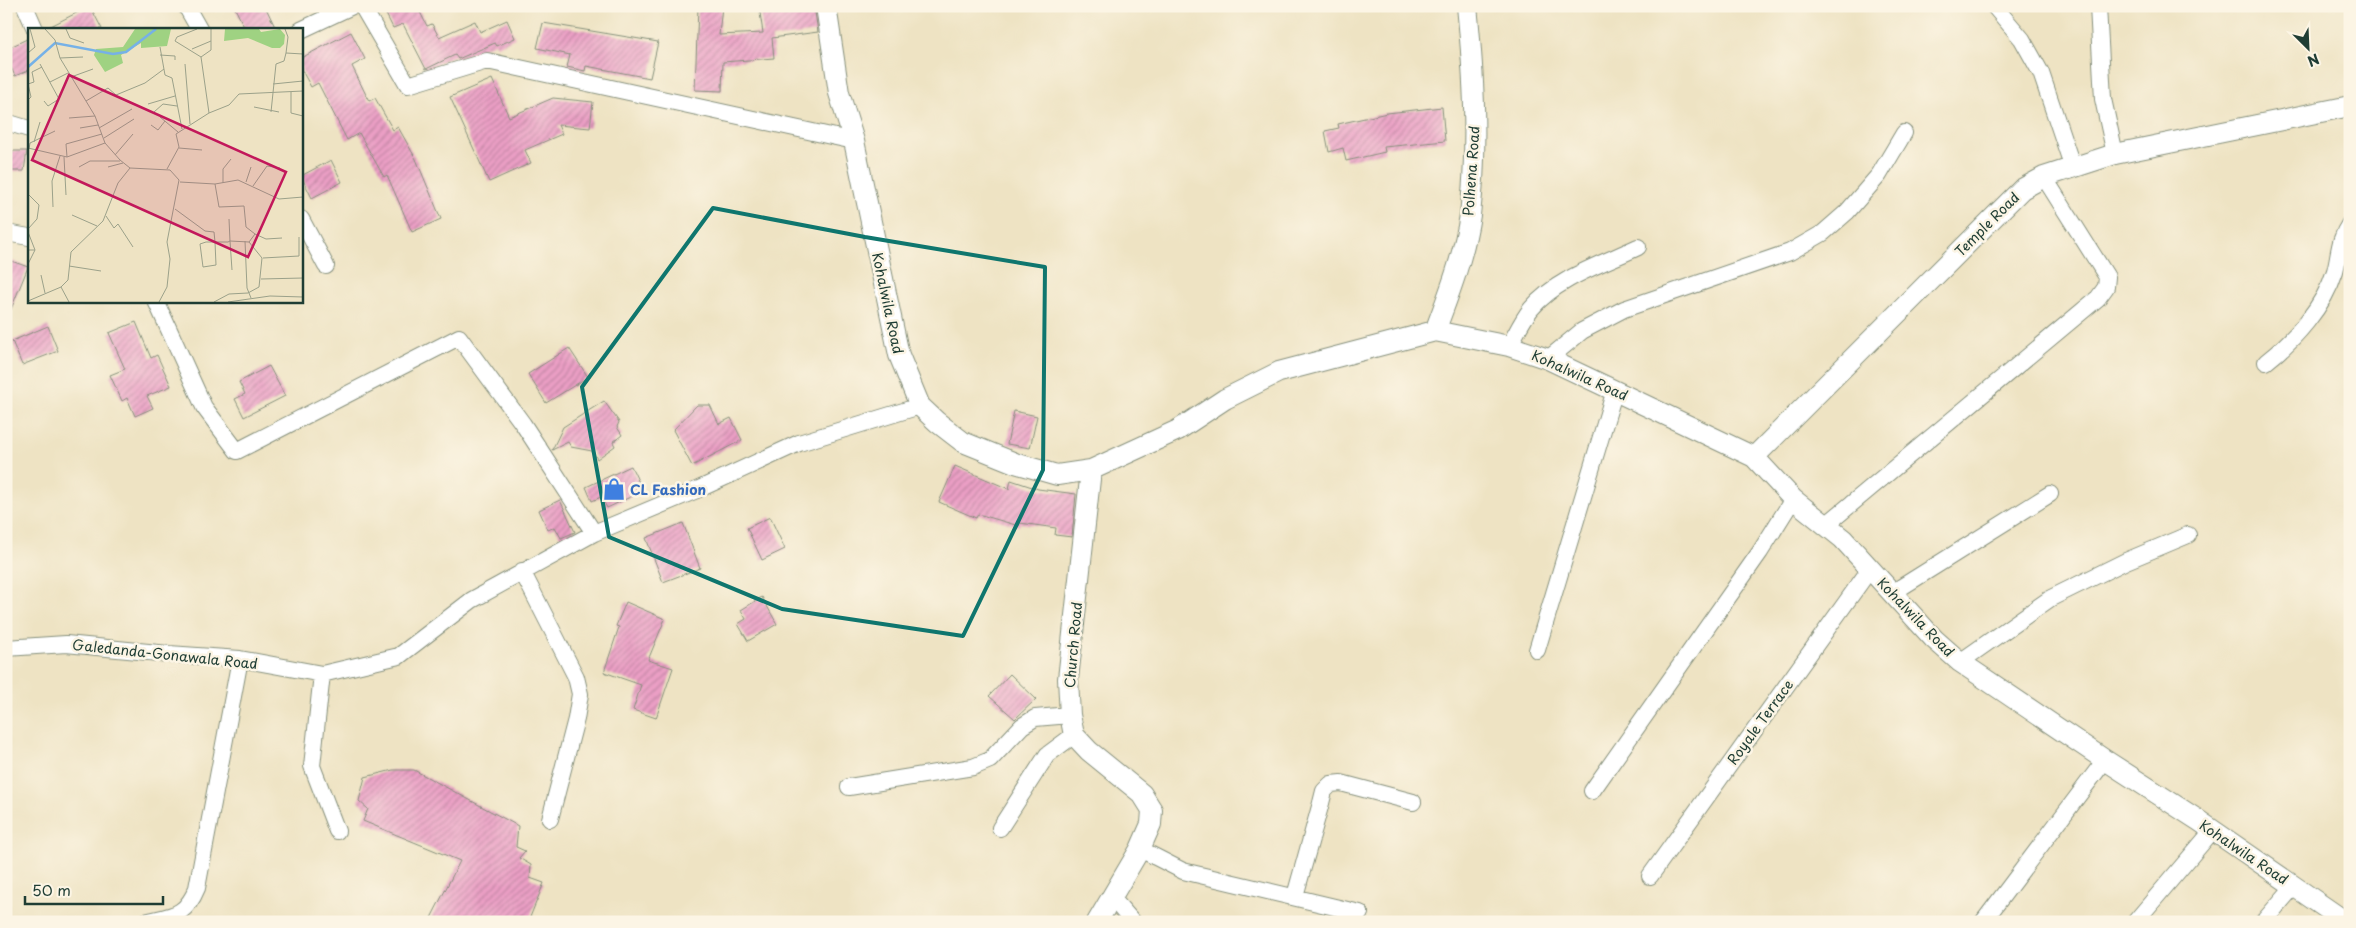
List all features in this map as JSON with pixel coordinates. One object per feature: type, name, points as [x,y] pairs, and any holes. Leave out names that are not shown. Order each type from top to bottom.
[{"type":"street","points":[[24,6],[35,28]]},
{"type":"street","points":[[186,6],[198,28]]},
{"type":"street","points":[[302,30],[352,6]]},
{"type":"street","points":[[362,6],[408,86],[488,61],[854,141]]},
{"type":"street","name":"Kohalwila Road","points":[[826,6],[839,93],[854,141],[899,356],[920,406],[936,422],[963,442],[1016,463],[1057,475],[1091,470],[1178,430],[1225,398],[1279,372],[1435,331],[1509,346],[1548,359],[1754,457],[1793,499],[1843,539],[1934,639],[1960,662],[2213,830],[2294,886],[2337,919]]},
{"type":"street","name":"Polhena Road","points":[[1435,331],[1454,280],[1470,216],[1476,141],[1468,6]]},
{"type":"street","points":[[1994,6],[2022,39],[2041,73],[2073,168]]},
{"type":"street","points":[[2098,6],[2102,99],[2115,154]]},
{"type":"street","name":"Temple Road","points":[[1754,457],[2022,189],[2044,177],[2115,154],[2350,106]]},
{"type":"street","points":[[6,122],[28,129]]},
{"type":"street","points":[[1548,359],[1582,331],[1624,309],[1790,252],[1822,233],[1847,212],[1879,175],[1904,134]]},
{"type":"street","points":[[1826,526],[2091,304],[2106,287],[2107,277],[2044,177]]},
{"type":"street","points":[[302,221],[326,266]]},
{"type":"street","points":[[2266,362],[2300,331],[2326,291],[2334,272],[2338,246],[2350,223]]},
{"type":"street","points":[[6,233],[28,237]]},
{"type":"street","points":[[1509,346],[1530,310],[1546,295],[1563,282],[1638,247]]},
{"type":"street","points":[[156,302],[204,407],[237,451],[459,337],[523,424],[594,533]]},
{"type":"street","points":[[1537,650],[1615,390]]},
{"type":"street","name":"Galedanda-Gonawala Road","points":[[6,648],[66,644],[240,659],[322,674],[399,656],[472,600],[594,533],[699,489],[799,443],[920,406]]},
{"type":"street","name":"Church Road","points":[[1074,736],[1070,715],[1068,680],[1091,470]]},
{"type":"street","points":[[1892,593],[2050,494]]},
{"type":"street","points":[[1592,790],[1760,552],[1793,499]]},
{"type":"street","points":[[1960,662],[2051,598],[2126,561],[2188,535]]},
{"type":"street","name":"Royale Terrace","points":[[1650,876],[1870,569]]},
{"type":"street","points":[[522,571],[576,677],[580,694],[576,719],[550,819]]},
{"type":"street","points":[[146,922],[182,912],[192,902],[197,888],[240,659]]},
{"type":"street","points":[[322,674],[312,766],[337,831]]},
{"type":"street","points":[[849,787],[973,767],[990,760],[1022,726],[1035,718],[1070,715]]},
{"type":"street","points":[[1000,828],[1048,755],[1074,736],[1089,751],[1142,794],[1152,810],[1151,824],[1140,849],[1097,922]]},
{"type":"street","points":[[1983,922],[2105,760]]},
{"type":"street","points":[[1295,896],[1322,797],[1332,784],[1341,783],[1414,802]]},
{"type":"street","points":[[2135,922],[2213,830]]},
{"type":"street","points":[[1140,849],[1183,870],[1360,912]]},
{"type":"street","points":[[2263,922],[2294,886]]},
{"type":"street","points":[[1112,898],[1133,922]]},
{"type":"highlighted area","points":[[713,208],[865,237],[1045,267],[1043,470],[963,636],[782,609],[609,537],[582,387]]},
{"type":"building","points":[[90,6],[101,28],[47,28]]},
{"type":"building","points":[[234,6],[265,6],[276,28],[245,28]]},
{"type":"building","points":[[382,6],[417,6],[427,26],[432,24],[439,37],[475,21],[480,32],[507,20],[515,38],[497,46],[495,43],[458,59],[455,55],[426,69],[403,24],[393,28]]},
{"type":"building","points":[[698,6],[722,6],[719,35],[763,33],[759,6],[814,6],[818,32],[772,38],[774,58],[723,62],[722,91],[695,90]]},
{"type":"building","points":[[543,23],[658,42],[650,78],[586,66],[585,71],[567,67],[570,55],[537,48]]},
{"type":"building","points":[[351,32],[365,59],[352,66],[369,101],[375,98],[393,130],[398,127],[416,159],[441,219],[412,232],[387,175],[384,177],[359,133],[347,140],[318,83],[311,87],[302,71],[302,57]]},
{"type":"building","points":[[28,38],[28,70],[15,76],[6,57],[6,49]]},
{"type":"building","points":[[492,79],[509,117],[553,98],[593,102],[590,128],[558,125],[562,134],[525,150],[531,163],[489,182],[450,97]]},
{"type":"building","points":[[1442,107],[1445,141],[1384,147],[1385,152],[1346,161],[1343,148],[1329,152],[1325,131],[1339,128],[1338,124],[1387,113]]},
{"type":"building","points":[[6,151],[27,151],[24,171],[6,171]]},
{"type":"building","points":[[331,160],[342,182],[312,198],[302,175]]},
{"type":"building","points":[[6,259],[28,267],[7,319],[6,319]]},
{"type":"building","points":[[136,322],[151,358],[157,355],[171,386],[147,396],[153,408],[135,416],[127,398],[122,401],[110,375],[125,369],[109,333]]},
{"type":"building","points":[[48,326],[58,351],[22,365],[12,341]]},
{"type":"building","points":[[569,348],[588,377],[546,403],[528,374]]},
{"type":"building","points":[[269,366],[285,396],[244,417],[235,399],[245,394],[239,382]]},
{"type":"building","points":[[604,401],[619,422],[617,427],[622,435],[613,442],[615,446],[597,459],[592,451],[571,447],[568,442],[552,450],[563,427]]},
{"type":"building","points":[[697,405],[710,405],[719,424],[731,418],[742,440],[692,466],[673,430]]},
{"type":"building","points":[[1014,411],[1037,416],[1030,448],[1007,444]]},
{"type":"building","name":"CL Fashion","points":[[631,466],[643,491],[607,508],[601,497],[592,501],[586,487]]},
{"type":"building","points":[[955,466],[1009,489],[1011,480],[1038,489],[1076,494],[1072,537],[1055,535],[1056,528],[1020,523],[1019,526],[978,514],[976,518],[939,502]]},
{"type":"building","points":[[560,500],[575,532],[561,538],[555,527],[548,530],[539,510]]},
{"type":"building","points":[[770,517],[785,549],[762,560],[747,528]]},
{"type":"building","points":[[683,523],[700,568],[663,582],[646,538]]},
{"type":"building","points":[[762,597],[777,624],[748,641],[738,624],[746,619],[741,610]]},
{"type":"building","points":[[626,602],[665,619],[648,660],[673,668],[656,718],[633,710],[641,685],[604,672],[619,627],[616,626]]},
{"type":"building","points":[[1010,674],[1036,699],[1015,719],[989,696]]},
{"type":"building","points":[[393,770],[414,770],[518,826],[516,847],[525,851],[519,858],[531,865],[530,878],[544,883],[528,922],[429,922],[460,861],[363,821],[368,809],[359,801],[365,777]]},
{"type":"place","name":"CL Fashion","points":[[614,489]]}]
